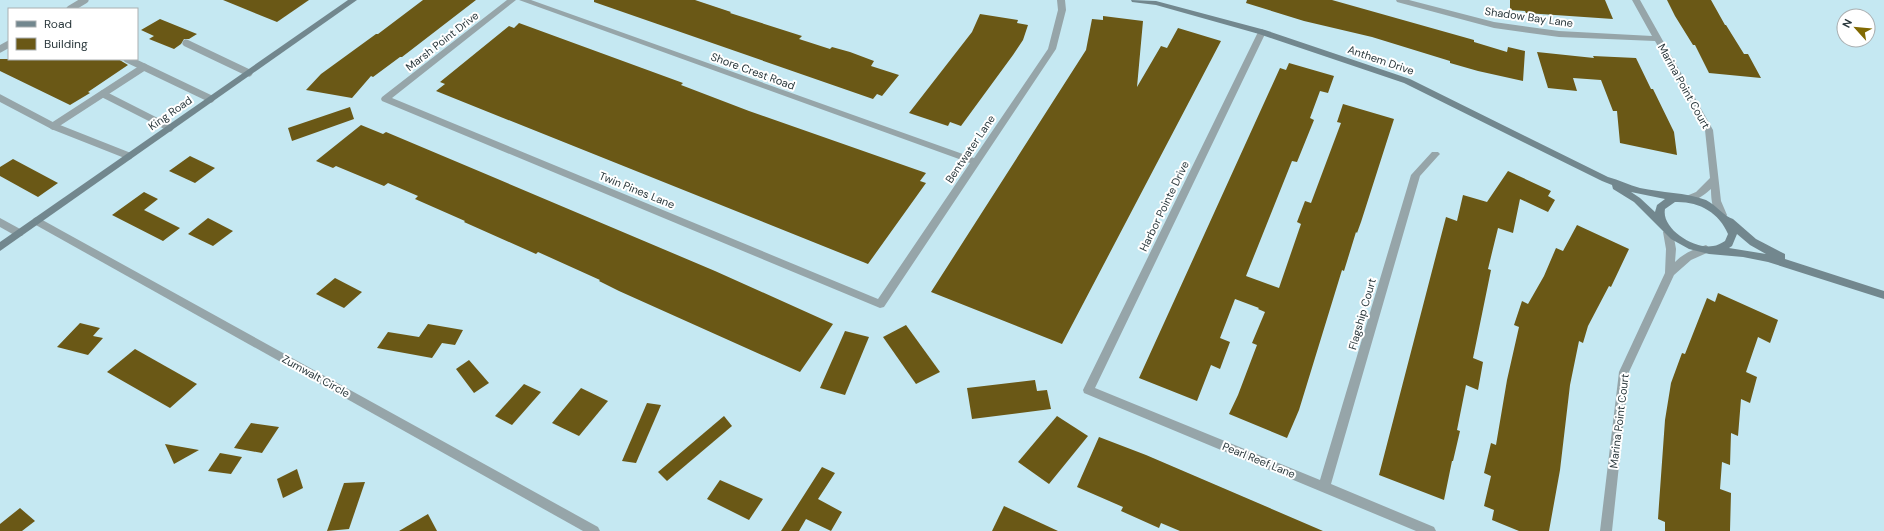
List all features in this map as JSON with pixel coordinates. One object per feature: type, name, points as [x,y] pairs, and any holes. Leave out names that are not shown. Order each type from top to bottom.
[{"type":"street","name":"King Road","points":[[0,247],[353,0]]},
{"type":"street","name":"Marsh Point Drive","points":[[385,100],[512,0]]},
{"type":"street","name":"Shore Crest Road","points":[[523,0],[976,162]]},
{"type":"street","name":"Bentwater Lane","points":[[880,304],[1052,49],[1062,10],[1061,0]]},
{"type":"street","name":"Anthem Drive","points":[[1135,0],[1156,3],[1262,32],[1407,81],[1605,179],[1639,191],[1682,198],[1706,204],[1725,218]]},
{"type":"street","name":"Shadow Bay Lane","points":[[1400,0],[1494,25],[1559,34],[1658,39]]},
{"type":"street","name":"Marina Point Court","points":[[1636,0],[1709,130],[1716,201],[1725,218]]},
{"type":"street","name":"Harbor Pointe Drive","points":[[1088,390],[1262,32]]},
{"type":"street","name":"Twin Pines Lane","points":[[385,100],[880,304]]},
{"type":"street","name":"Flagship Court","points":[[1324,487],[1416,175],[1435,154]]},
{"type":"street","name":"Anthem Drive","points":[[1605,179],[1637,200],[1665,229],[1685,244],[1710,250]]},
{"type":"street","points":[[1665,229],[1658,212],[1664,202],[1700,194],[1715,179]]},
{"type":"street","points":[[1710,250],[1729,245],[1732,240],[1732,228],[1725,218]]},
{"type":"street","points":[[1725,218],[1753,242],[1798,266]]},
{"type":"street","name":"Zumwalt Circle","points":[[37,221],[594,531]]},
{"type":"street","points":[[0,222],[19,233]]},
{"type":"street","name":"Marina Point Court","points":[[1665,229],[1671,249],[1670,273]]},
{"type":"street","name":"Marina Point Court","points":[[1606,531],[1624,372],[1670,273],[1687,257],[1710,250]]},
{"type":"street","points":[[1710,250],[1750,254],[1798,266],[1884,295]]},
{"type":"street","name":"Pearl Reef Lane","points":[[1088,390],[1430,531]]},
{"type":"lane","points":[[72,8],[85,0]]},
{"type":"lane","points":[[186,43],[249,73]]},
{"type":"lane","points":[[129,60],[211,99]]},
{"type":"lane","points":[[53,126],[144,67]]},
{"type":"lane","points":[[102,94],[170,128]]},
{"type":"lane","points":[[0,98],[53,126],[129,156]]},
{"type":"building","points":[[223,0],[309,0],[277,22]]},
{"type":"building","points":[[423,0],[476,0],[402,57],[373,77],[371,76],[352,98],[306,90],[321,74]]},
{"type":"building","points":[[594,0],[695,0],[802,36],[799,39],[830,49],[832,47],[850,52],[874,61],[871,66],[899,75],[882,96],[877,94],[873,99],[594,2]]},
{"type":"building","points":[[1247,0],[1332,0],[1474,40],[1474,42],[1507,52],[1508,47],[1525,51],[1523,81],[1450,63],[1450,61],[1372,37],[1304,21],[1246,3]]},
{"type":"building","points":[[1510,0],[1605,0],[1613,19],[1526,13],[1525,11],[1510,10]]},
{"type":"building","points":[[1667,0],[1711,0],[1744,54],[1748,54],[1761,78],[1709,73],[1695,45],[1693,45]]},
{"type":"building","points":[[980,14],[1018,20],[1017,23],[1028,25],[1023,40],[1013,55],[961,126],[950,122],[948,126],[909,113],[972,32]]},
{"type":"building","points":[[1103,16],[1143,21],[1137,87],[1161,46],[1167,48],[1178,28],[1221,41],[1062,344],[931,292],[1086,50],[1092,19],[1103,20]]},
{"type":"building","points":[[160,19],[197,34],[189,39],[184,39],[181,44],[174,49],[149,39],[154,36],[141,30]]},
{"type":"building","points":[[519,23],[683,83],[681,85],[749,111],[926,173],[920,181],[926,183],[868,264],[436,91],[445,84],[440,82],[509,26],[514,28]]},
{"type":"building","points":[[1537,52],[1594,58],[1593,56],[1636,58],[1674,132],[1677,155],[1620,143],[1617,111],[1613,111],[1601,80],[1573,78],[1577,91],[1548,88]]},
{"type":"building","points":[[0,59],[120,60],[128,65],[88,92],[90,93],[70,105],[0,71]]},
{"type":"building","points":[[1289,63],[1334,76],[1328,93],[1320,91],[1310,118],[1314,120],[1297,162],[1292,161],[1246,276],[1279,288],[1301,224],[1297,222],[1305,201],[1311,203],[1341,123],[1337,122],[1343,104],[1394,119],[1361,222],[1357,233],[1356,232],[1344,271],[1342,270],[1299,410],[1287,438],[1229,414],[1257,345],[1252,343],[1265,312],[1258,309],[1259,308],[1235,299],[1220,338],[1230,342],[1220,369],[1211,365],[1197,401],[1139,378],[1280,68],[1286,70]]},
{"type":"building","points":[[350,107],[354,119],[292,141],[288,128]]},
{"type":"building","points":[[361,125],[383,134],[386,132],[500,180],[715,271],[833,324],[800,372],[619,291],[599,281],[600,280],[538,252],[536,254],[464,222],[465,221],[415,199],[418,196],[388,183],[384,186],[336,166],[333,168],[316,161]]},
{"type":"building","points":[[190,156],[215,168],[195,183],[169,171]]},
{"type":"building","points":[[13,159],[58,183],[38,197],[0,176],[0,167]]},
{"type":"building","points":[[1508,171],[1551,191],[1548,196],[1555,200],[1548,212],[1520,199],[1513,233],[1498,228],[1488,269],[1491,270],[1473,358],[1483,362],[1478,390],[1466,385],[1457,430],[1460,431],[1444,500],[1379,475],[1446,217],[1457,221],[1463,195],[1487,202]]},
{"type":"building","points":[[144,192],[158,199],[144,210],[180,228],[163,241],[112,215]]},
{"type":"building","points":[[208,218],[233,231],[213,246],[188,234]]},
{"type":"building","points":[[1577,225],[1629,249],[1611,287],[1609,286],[1588,326],[1583,343],[1579,341],[1570,385],[1560,470],[1549,531],[1519,531],[1492,520],[1494,510],[1484,506],[1491,476],[1484,473],[1491,443],[1496,445],[1507,380],[1519,327],[1514,325],[1522,301],[1528,304],[1544,276],[1556,248],[1563,251]]},
{"type":"building","points":[[335,278],[362,292],[344,308],[316,294]]},
{"type":"building","points":[[1718,293],[1778,320],[1770,343],[1758,337],[1746,372],[1757,377],[1750,403],[1741,399],[1738,436],[1731,433],[1730,465],[1722,462],[1720,489],[1731,493],[1730,531],[1665,531],[1665,522],[1658,519],[1665,420],[1671,383],[1682,353],[1685,354],[1707,298],[1715,302]]},
{"type":"building","points":[[80,323],[100,328],[93,336],[103,338],[88,355],[57,347]]},
{"type":"building","points":[[428,324],[463,330],[455,345],[442,343],[432,358],[377,348],[388,332],[419,337]]},
{"type":"building","points":[[906,325],[940,372],[916,384],[883,337]]},
{"type":"building","points":[[845,331],[869,337],[845,395],[820,388]]},
{"type":"building","points":[[135,349],[197,384],[170,408],[107,372]]},
{"type":"building","points":[[469,360],[489,383],[474,393],[456,369]]},
{"type":"building","points":[[1035,380],[1037,391],[1047,390],[1051,409],[972,419],[967,388]]},
{"type":"building","points":[[524,384],[541,392],[512,425],[495,416]]},
{"type":"building","points":[[581,388],[608,401],[579,436],[552,423]]},
{"type":"building","points":[[647,403],[661,405],[636,463],[622,461]]},
{"type":"building","points":[[724,416],[732,426],[667,481],[658,472]]},
{"type":"building","points":[[1057,416],[1088,436],[1049,484],[1018,462]]},
{"type":"building","points":[[251,423],[279,427],[262,453],[234,448]]},
{"type":"building","points":[[1099,437],[1146,455],[1323,531],[1180,531],[1161,523],[1159,528],[1121,511],[1123,507],[1077,487]]},
{"type":"building","points":[[165,444],[199,450],[174,464]]},
{"type":"building","points":[[220,453],[242,457],[231,474],[208,471]]},
{"type":"building","points":[[822,467],[835,473],[818,499],[842,512],[831,531],[806,519],[799,531],[781,531]]},
{"type":"building","points":[[297,469],[303,488],[283,498],[277,479]]},
{"type":"building","points":[[720,480],[763,499],[749,520],[707,499]]},
{"type":"building","points":[[365,482],[349,529],[327,531],[344,483]]},
{"type":"building","points":[[1004,506],[1058,531],[992,531]]},
{"type":"building","points":[[20,508],[35,521],[22,531],[0,531],[0,524]]},
{"type":"building","points":[[428,514],[437,531],[399,531]]}]
